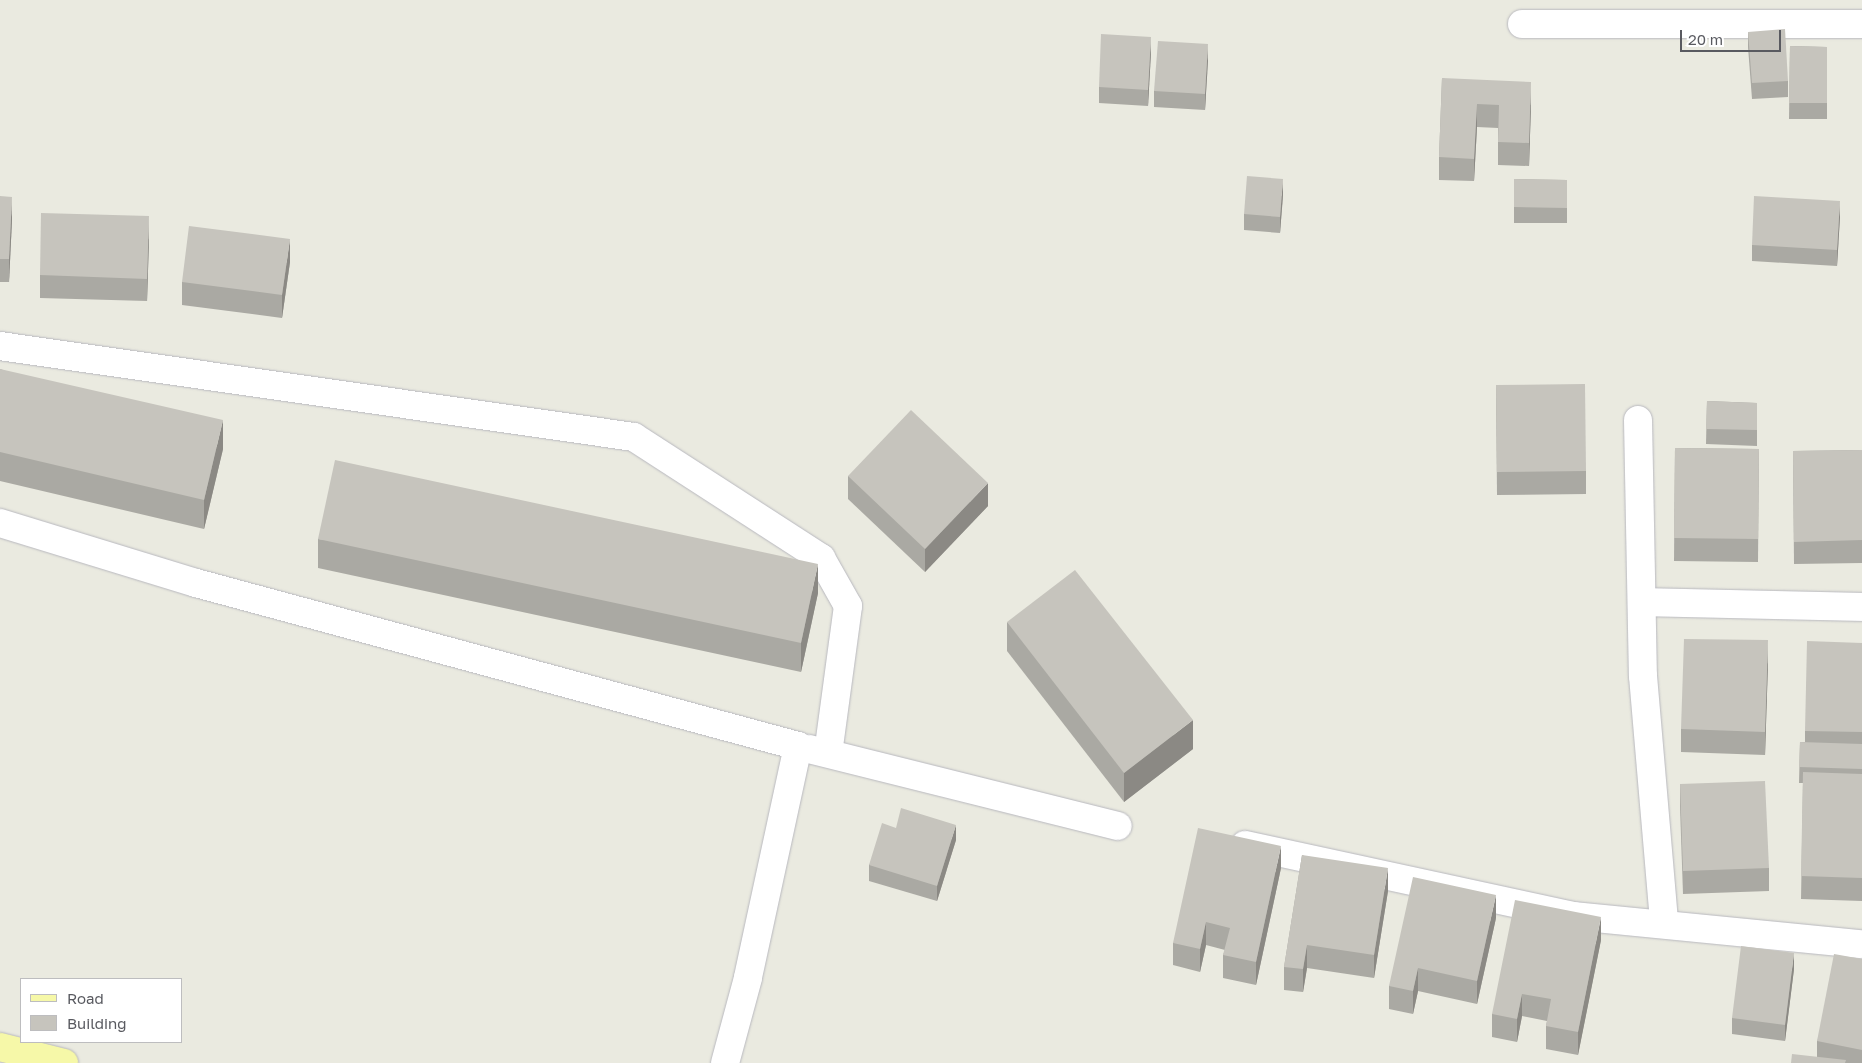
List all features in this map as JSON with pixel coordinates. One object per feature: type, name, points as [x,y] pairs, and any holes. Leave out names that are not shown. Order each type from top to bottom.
[{"type":"main road","points":[[0,1047],[64,1063]]},
{"type":"street","points":[[1522,24],[1862,24]]},
{"type":"street","points":[[0,346],[634,437],[821,558],[848,606],[828,753]]},
{"type":"street","points":[[1638,420],[1643,676],[1664,923]]},
{"type":"street","points":[[0,523],[196,584],[798,746],[1118,826]]},
{"type":"street","points":[[1642,602],[1862,607]]},
{"type":"street","points":[[725,1063],[748,978],[798,746]]},
{"type":"street","points":[[1216,838],[1574,916],[1664,923],[1862,944]]},
{"type":"building","points":[[1785,29],[1788,81],[1752,83],[1748,32]]},
{"type":"building","points":[[1101,34],[1151,37],[1148,90],[1099,87]]},
{"type":"building","points":[[1158,41],[1208,44],[1205,94],[1154,91]]},
{"type":"building","points":[[1790,46],[1827,47],[1827,103],[1789,103]]},
{"type":"building","points":[[1442,78],[1531,82],[1529,143],[1498,142],[1499,105],[1477,104],[1474,159],[1439,157]]},
{"type":"building","points":[[1247,176],[1283,179],[1280,217],[1244,214]]},
{"type":"building","points":[[1514,179],[1567,180],[1567,208],[1514,207]]},
{"type":"building","points":[[0,196],[12,197],[9,259],[0,259]]},
{"type":"building","points":[[1754,196],[1840,201],[1837,250],[1752,245]]},
{"type":"building","points":[[41,213],[149,216],[147,279],[40,275]]},
{"type":"building","points":[[189,226],[290,239],[282,295],[182,282]]},
{"type":"building","points":[[0,369],[223,420],[204,500],[0,452]]},
{"type":"building","points":[[1585,384],[1586,471],[1497,472],[1496,385]]},
{"type":"building","points":[[1707,401],[1757,403],[1757,430],[1706,429]]},
{"type":"building","points":[[911,410],[988,483],[925,549],[848,476]]},
{"type":"building","points":[[1675,448],[1759,449],[1758,539],[1674,538]]},
{"type":"building","points":[[1862,450],[1862,540],[1794,542],[1793,451]]},
{"type":"building","points":[[335,460],[818,564],[801,643],[318,539]]},
{"type":"building","points":[[1075,570],[1193,720],[1124,773],[1007,622]]},
{"type":"building","points":[[1684,639],[1768,640],[1765,732],[1681,729]]},
{"type":"building","points":[[1807,641],[1862,643],[1862,732],[1805,731]]},
{"type":"building","points":[[1800,742],[1862,744],[1862,769],[1799,767]]},
{"type":"building","points":[[1803,772],[1862,774],[1862,878],[1801,876]]},
{"type":"building","points":[[1765,781],[1769,868],[1683,871],[1680,784]]},
{"type":"building","points":[[901,808],[956,825],[937,886],[869,865],[882,823],[896,828]]},
{"type":"building","points":[[1198,828],[1281,846],[1256,962],[1223,955],[1230,928],[1206,922],[1200,949],[1173,943]]},
{"type":"building","points":[[1302,855],[1388,868],[1374,955],[1307,945],[1303,969],[1284,967]]},
{"type":"building","points":[[1413,877],[1496,895],[1477,981],[1418,968],[1413,991],[1389,986]]},
{"type":"building","points":[[1515,900],[1601,917],[1578,1032],[1546,1026],[1551,999],[1522,994],[1517,1019],[1492,1014]]},
{"type":"building","points":[[1741,946],[1794,953],[1785,1025],[1732,1018]]},
{"type":"building","points":[[1834,954],[1862,959],[1862,1050],[1817,1041]]},
{"type":"building","points":[[1792,1054],[1846,1060],[1845,1063],[1791,1063]]}]
